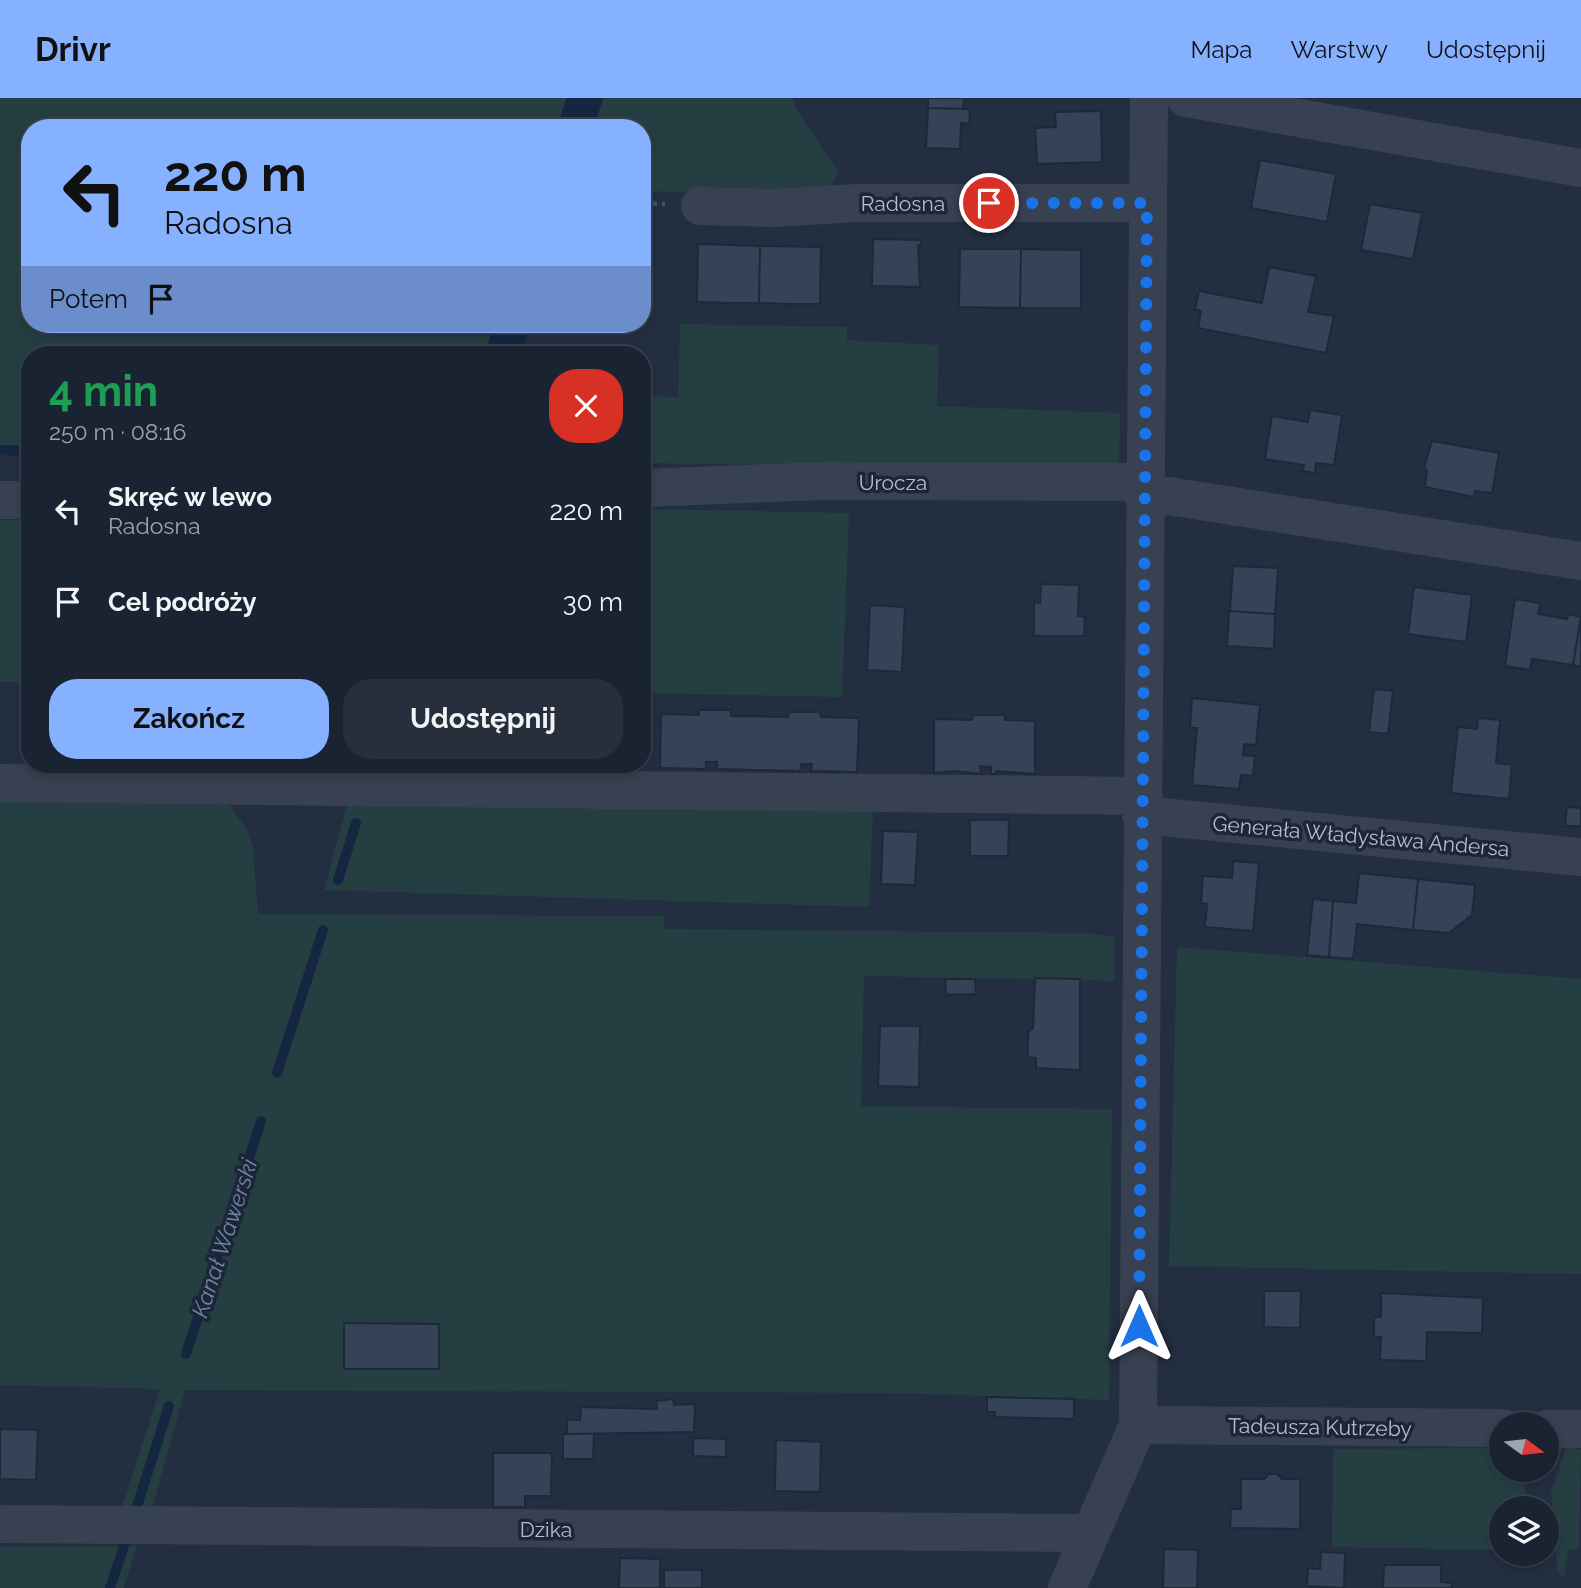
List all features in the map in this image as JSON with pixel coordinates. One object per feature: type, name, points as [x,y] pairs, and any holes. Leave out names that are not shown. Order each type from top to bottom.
[{"type":"street","points":[[1068,1588],[1138,1425],[1141,805],[1149,98]]},
{"type":"street","points":[[1186,98],[1581,168]]},
{"type":"street","name":"Radosna","points":[[700,206],[774,208],[858,203],[1147,203]]},
{"type":"street","name":"Urocza","points":[[651,488],[823,481],[1144,490],[1581,561]]},
{"type":"street","points":[[0,500],[21,500]]},
{"type":"street","name":"Generała Władysława Andersa","points":[[0,783],[1141,805],[1581,857]]},
{"type":"street","name":"Tadeusza Kutrzeby","points":[[1138,1425],[1489,1429]]},
{"type":"street","points":[[1559,1429],[1581,1429]]},
{"type":"street","name":"Dzika","points":[[0,1524],[1091,1533]]},
{"type":"green space","points":[[0,98],[793,98],[797,110],[839,173],[825,195],[651,191],[651,119],[21,119],[21,333],[528,333],[524,346],[21,346],[21,455],[0,455]]},
{"type":"green space","points":[[680,324],[847,327],[847,340],[939,345],[937,406],[1120,413],[1119,471],[651,463],[651,396],[678,397]]},
{"type":"green space","points":[[651,509],[849,513],[842,697],[651,693]]},
{"type":"green space","points":[[0,520],[21,520],[21,682],[0,682]]},
{"type":"green space","points":[[0,794],[224,797],[248,831],[253,847],[258,914],[664,916],[664,929],[1085,933],[1115,937],[1114,981],[864,976],[861,1106],[1112,1109],[1109,1400],[893,1393],[185,1390],[151,1512],[122,1507],[160,1389],[0,1385]]},
{"type":"green space","points":[[349,798],[873,809],[869,907],[324,890]]},
{"type":"green space","points":[[1177,947],[1581,979],[1581,1274],[1169,1266]]},
{"type":"green space","points":[[1489,1448],[1489,1482],[1526,1482],[1524,1496],[1489,1496],[1489,1550],[1332,1547],[1333,1449]]},
{"type":"green space","points":[[1566,1448],[1581,1449],[1579,1548],[1568,1550],[1564,1578],[1558,1572],[1557,1566],[1559,1496],[1551,1496],[1551,1492],[1554,1482],[1559,1482],[1559,1469]]},
{"type":"green space","points":[[137,1546],[124,1588],[0,1588],[0,1547]]},
{"type":"building","points":[[928,98],[964,98],[963,109],[928,108]]},
{"type":"building","points":[[928,108],[970,109],[969,124],[961,123],[960,149],[926,148]]},
{"type":"building","points":[[1101,111],[1102,162],[1037,164],[1035,128],[1056,127],[1055,112]]},
{"type":"building","points":[[1260,160],[1336,174],[1327,222],[1251,208]]},
{"type":"building","points":[[1370,204],[1422,213],[1413,259],[1361,250]]},
{"type":"building","points":[[873,239],[921,240],[921,245],[918,245],[920,287],[872,286]]},
{"type":"building","points":[[698,244],[760,246],[759,303],[729,303],[729,307],[727,303],[697,302]]},
{"type":"building","points":[[760,246],[821,247],[820,304],[790,304],[790,308],[788,304],[759,303]]},
{"type":"building","points":[[960,249],[1021,249],[1020,308],[959,307]]},
{"type":"building","points":[[1021,249],[1081,250],[1081,308],[1020,308]]},
{"type":"building","points":[[1269,267],[1316,276],[1308,312],[1334,316],[1326,353],[1198,328],[1201,311],[1195,309],[1199,291],[1262,303]]},
{"type":"building","points":[[1310,410],[1342,415],[1334,465],[1316,463],[1315,473],[1302,471],[1304,465],[1265,459],[1272,416],[1308,422]]},
{"type":"building","points":[[1432,441],[1499,453],[1492,493],[1475,491],[1474,497],[1425,487],[1427,471],[1424,468]]},
{"type":"building","points":[[1233,566],[1278,568],[1275,614],[1230,611]]},
{"type":"building","points":[[1041,584],[1079,585],[1078,616],[1085,617],[1084,636],[1034,636],[1034,602],[1040,603]]},
{"type":"building","points":[[1414,587],[1472,595],[1466,642],[1408,634]]},
{"type":"building","points":[[1515,599],[1540,603],[1538,614],[1567,619],[1568,614],[1581,617],[1573,665],[1532,659],[1530,670],[1505,666]]},
{"type":"building","points":[[870,605],[905,607],[902,672],[867,670]]},
{"type":"building","points":[[1229,611],[1275,614],[1274,649],[1227,646]]},
{"type":"building","points":[[1581,617],[1581,667],[1573,665]]},
{"type":"building","points":[[1374,689],[1393,691],[1388,734],[1369,732]]},
{"type":"building","points":[[1192,698],[1260,705],[1256,745],[1244,744],[1243,755],[1255,756],[1253,776],[1241,775],[1239,789],[1192,785],[1197,728],[1190,728]]},
{"type":"building","points":[[699,710],[731,710],[731,716],[788,717],[789,712],[820,712],[821,717],[859,718],[857,772],[811,771],[812,764],[801,764],[800,771],[717,769],[717,762],[706,762],[706,769],[660,768],[661,714],[699,715]]},
{"type":"building","points":[[973,715],[1005,715],[1005,720],[1035,721],[1035,774],[996,771],[996,774],[991,774],[991,767],[980,766],[981,774],[954,771],[934,773],[934,719],[972,720]]},
{"type":"building","points":[[1478,718],[1500,720],[1496,763],[1512,765],[1509,799],[1451,793],[1458,727],[1477,729]]},
{"type":"building","points":[[1567,807],[1581,808],[1581,826],[1565,826]]},
{"type":"building","points":[[970,820],[1009,820],[1008,856],[970,856]]},
{"type":"building","points":[[883,831],[918,832],[915,885],[881,884]]},
{"type":"building","points":[[1233,861],[1259,863],[1253,931],[1205,927],[1207,904],[1201,903],[1203,876],[1232,878]]},
{"type":"building","points":[[1359,873],[1418,879],[1413,930],[1357,924],[1353,959],[1329,957],[1333,901],[1356,903]]},
{"type":"building","points":[[1418,879],[1475,885],[1472,915],[1449,933],[1413,930]]},
{"type":"building","points":[[1313,899],[1333,901],[1329,957],[1307,955]]},
{"type":"building","points":[[1035,978],[1080,979],[1080,1070],[1036,1068],[1036,1058],[1028,1057],[1028,1032],[1033,1028]]},
{"type":"building","points":[[945,979],[975,979],[976,994],[946,995]]},
{"type":"building","points":[[880,1026],[920,1026],[919,1087],[878,1086]]},
{"type":"building","points":[[1264,1291],[1301,1291],[1300,1328],[1264,1327]]},
{"type":"building","points":[[1381,1293],[1483,1298],[1482,1333],[1427,1332],[1426,1361],[1380,1360],[1381,1337],[1374,1337],[1374,1317],[1381,1317]]},
{"type":"building","points":[[344,1323],[439,1324],[439,1369],[344,1369]]},
{"type":"building","points":[[987,1397],[1074,1399],[1074,1419],[995,1417],[995,1412],[987,1412]]},
{"type":"building","points":[[673,1399],[674,1405],[695,1404],[694,1432],[567,1434],[567,1420],[580,1420],[581,1407],[657,1409],[656,1401]]},
{"type":"building","points":[[0,1429],[38,1430],[36,1480],[0,1479]]},
{"type":"building","points":[[563,1434],[594,1434],[593,1459],[563,1459]]},
{"type":"building","points":[[693,1438],[726,1439],[726,1457],[693,1456]]},
{"type":"building","points":[[776,1440],[821,1442],[820,1492],[775,1491]]},
{"type":"building","points":[[493,1453],[552,1453],[551,1496],[525,1496],[525,1507],[493,1507]]},
{"type":"building","points":[[1269,1474],[1277,1474],[1282,1479],[1300,1479],[1300,1529],[1230,1528],[1231,1509],[1241,1509],[1241,1479],[1264,1479]]},
{"type":"building","points":[[1164,1549],[1198,1550],[1197,1588],[1163,1588]]},
{"type":"building","points":[[1321,1552],[1345,1553],[1344,1588],[1307,1586],[1308,1568],[1320,1569]]},
{"type":"building","points":[[620,1558],[660,1559],[660,1588],[619,1588]]},
{"type":"building","points":[[1384,1565],[1441,1565],[1441,1582],[1452,1583],[1452,1588],[1383,1588]]},
{"type":"building","points":[[664,1570],[702,1570],[702,1588],[664,1588]]},
{"type":"waterway","name":"Kanał Wawerski","points":[[578,119],[585,98]]},
{"type":"waterway","name":"Kanał Wawerski","points":[[506,346],[509,333]]},
{"type":"waterway","points":[[0,450],[21,451]]},
{"type":"waterway","name":"Kanał Wawerski","points":[[338,880],[356,823]]},
{"type":"waterway","name":"Kanał Wawerski","points":[[277,1073],[323,930]]},
{"type":"waterway","name":"Kanał Wawerski","points":[[186,1354],[261,1121]]},
{"type":"waterway","name":"Kanał Wawerski","points":[[137,1506],[169,1406]]},
{"type":"waterway","name":"Kanał Wawerski","points":[[110,1588],[124,1546]]},
{"type":"route","points":[[989,203],[1147,203],[1139,1326]]}]
